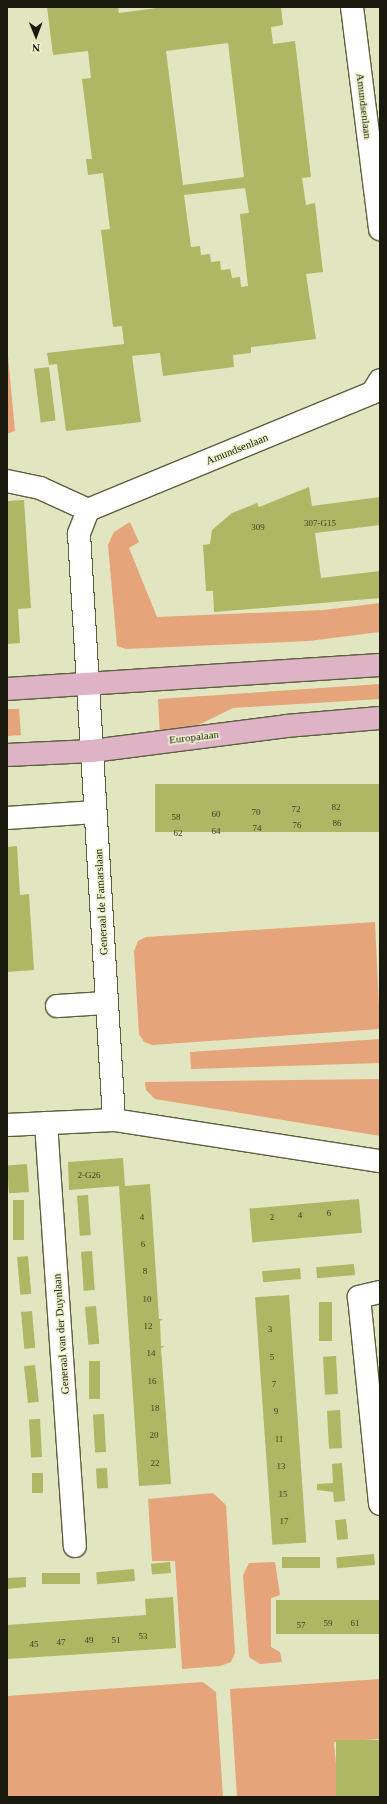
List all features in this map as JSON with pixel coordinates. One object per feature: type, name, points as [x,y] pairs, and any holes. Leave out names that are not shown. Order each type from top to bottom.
[{"type":"main road","points":[[7,690],[380,665]]},
{"type":"main road","name":"Europalaan","points":[[7,755],[92,751],[286,726],[380,718]]},
{"type":"street","name":"Amundsenlaan","points":[[352,7],[380,229]]},
{"type":"street","name":"Amundsenlaan","points":[[88,510],[372,393],[380,380]]},
{"type":"street","points":[[7,481],[40,488],[88,510],[79,534],[90,684]]},
{"type":"street","name":"Generaal de Famarslaan","points":[[90,684],[95,812],[114,1120]]},
{"type":"street","points":[[7,818],[95,812]]},
{"type":"street","points":[[57,1006],[106,1003]]},
{"type":"street","points":[[7,1125],[114,1120],[380,1161]]},
{"type":"street","name":"Generaal van der Duynlaan","points":[[46,1123],[75,1546]]},
{"type":"street","points":[[380,1292],[359,1297],[380,1504]]},
{"type":"shaded area","points":[[7,346],[15,431],[7,434]]},
{"type":"shaded area","points":[[130,522],[139,542],[129,548],[157,617],[324,610],[380,603],[380,632],[309,641],[126,649],[117,646],[108,545],[114,532]]},
{"type":"shaded area","points":[[380,684],[380,699],[233,708],[184,732],[160,737],[158,699]]},
{"type":"shaded area","points":[[7,709],[19,709],[21,735],[7,736]]},
{"type":"shaded area","points":[[375,922],[380,1029],[152,1045],[144,1042],[139,1034],[134,951],[138,941],[146,937]]},
{"type":"shaded area","points":[[380,1039],[380,1063],[191,1069],[190,1052]]},
{"type":"shaded area","points":[[380,1079],[380,1136],[155,1099],[146,1090],[145,1082]]},
{"type":"shaded area","points":[[213,1493],[226,1505],[235,1653],[231,1662],[220,1666],[182,1669],[175,1561],[152,1561],[148,1499]]},
{"type":"shaded area","points":[[275,1562],[280,1595],[271,1598],[271,1647],[280,1652],[282,1662],[260,1664],[249,1657],[243,1575],[249,1563]]},
{"type":"shaded area","points":[[380,1679],[380,1739],[334,1742],[339,1797],[237,1797],[230,1689]]},
{"type":"shaded area","points":[[203,1682],[216,1692],[223,1797],[7,1797],[7,1696]]},
{"type":"building","points":[[47,7],[118,7],[119,13],[164,7],[281,7],[283,25],[271,27],[273,44],[295,41],[311,177],[302,178],[306,205],[315,203],[323,272],[306,274],[316,339],[251,347],[251,353],[233,355],[234,367],[163,376],[160,353],[132,356],[141,422],[66,431],[57,364],[49,365],[47,353],[124,344],[122,326],[113,327],[101,230],[110,229],[103,173],[88,175],[86,159],[92,159],[82,79],[91,78],[88,51],[53,55]],"holes":[[[228,43],[244,177],[183,185],[166,51]],[[245,188],[249,213],[240,214],[248,286],[241,287],[240,277],[232,278],[230,269],[221,270],[220,261],[211,262],[210,254],[201,255],[200,246],[191,247],[184,195]]]},
{"type":"building","points":[[49,367],[56,421],[41,422],[34,369]]},
{"type":"building","points":[[309,487],[312,506],[380,497],[380,525],[315,533],[321,578],[380,571],[380,598],[214,612],[213,591],[206,591],[203,545],[210,544],[212,530],[232,513],[257,503],[259,507]]},
{"type":"building","points":[[24,500],[31,608],[18,609],[20,643],[7,644],[7,501]]},
{"type":"building","points":[[155,784],[380,784],[380,832],[155,832]]},
{"type":"building","points":[[17,846],[20,895],[29,894],[34,970],[7,972],[7,847]]},
{"type":"building","points":[[123,1158],[125,1186],[150,1184],[159,1319],[163,1319],[160,1321],[161,1346],[165,1346],[161,1348],[171,1484],[139,1486],[119,1186],[69,1190],[68,1162]]},
{"type":"building","points":[[27,1164],[29,1192],[9,1193],[7,1165]]},
{"type":"building","points":[[88,1195],[91,1235],[80,1236],[77,1196]]},
{"type":"building","points":[[359,1199],[362,1233],[252,1242],[249,1209]]},
{"type":"building","points":[[13,1200],[24,1200],[24,1240],[13,1240]]},
{"type":"building","points":[[92,1251],[95,1290],[84,1291],[81,1252]]},
{"type":"building","points":[[28,1256],[31,1294],[20,1295],[17,1257]]},
{"type":"building","points":[[354,1264],[355,1275],[317,1278],[316,1267]]},
{"type":"building","points":[[300,1268],[301,1279],[263,1282],[262,1271]]},
{"type":"building","points":[[289,1295],[306,1542],[272,1545],[255,1297]]},
{"type":"building","points":[[319,1302],[332,1302],[332,1341],[319,1341]]},
{"type":"building","points":[[96,1306],[99,1344],[88,1345],[85,1307]]},
{"type":"building","points":[[32,1311],[35,1348],[24,1349],[21,1312]]},
{"type":"building","points":[[336,1356],[338,1394],[325,1395],[323,1357]]},
{"type":"building","points":[[89,1361],[100,1361],[100,1399],[89,1399]]},
{"type":"building","points":[[35,1365],[39,1402],[28,1403],[24,1366]]},
{"type":"building","points":[[340,1410],[342,1448],[329,1449],[327,1411]]},
{"type":"building","points":[[104,1414],[106,1452],[95,1453],[93,1415]]},
{"type":"building","points":[[40,1419],[42,1457],[31,1458],[29,1420]]},
{"type":"building","points":[[342,1463],[345,1501],[334,1502],[333,1492],[317,1490],[317,1484],[333,1483],[332,1464]]},
{"type":"building","points":[[107,1468],[108,1488],[97,1489],[96,1469]]},
{"type":"building","points":[[32,1473],[43,1473],[43,1493],[32,1493]]},
{"type":"building","points":[[346,1519],[348,1539],[337,1540],[335,1520]]},
{"type":"building","points":[[374,1554],[375,1565],[337,1568],[336,1557]]},
{"type":"building","points":[[282,1557],[320,1557],[320,1568],[282,1568]]},
{"type":"building","points":[[170,1562],[171,1573],[152,1575],[151,1564]]},
{"type":"building","points":[[134,1569],[135,1581],[97,1584],[96,1572]]},
{"type":"building","points":[[42,1573],[80,1573],[80,1584],[42,1584]]},
{"type":"building","points":[[26,1577],[26,1587],[7,1589],[7,1578]]},
{"type":"building","points":[[173,1597],[176,1648],[7,1659],[7,1625],[146,1615],[145,1599]]},
{"type":"building","points":[[276,1600],[380,1600],[380,1634],[276,1634]]},
{"type":"building","points":[[336,1740],[380,1740],[380,1797],[336,1797]]}]
